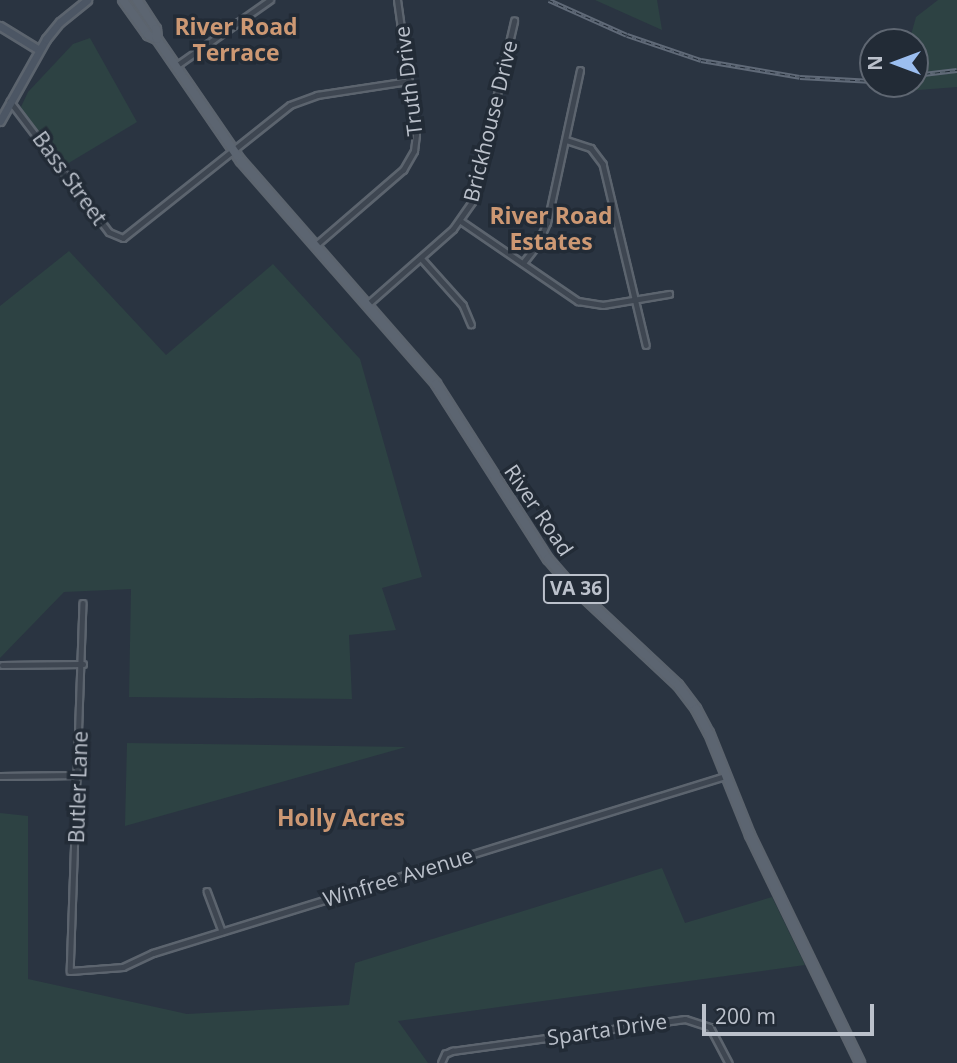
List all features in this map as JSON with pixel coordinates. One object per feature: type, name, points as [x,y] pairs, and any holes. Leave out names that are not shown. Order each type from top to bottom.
[{"type":"main road","points":[[0,121],[39,50],[60,22],[87,0]]},
{"type":"main road","name":"River Road","points":[[123,0],[148,35],[157,39]]},
{"type":"main road","name":"River Road","points":[[137,0],[156,29],[157,39],[233,149],[368,304],[447,400],[548,559],[688,696],[709,733],[750,835],[860,1063]]},
{"type":"main road","points":[[0,26],[39,50]]},
{"type":"street","points":[[176,67],[270,0]]},
{"type":"street","name":"Truth Drive","points":[[316,245],[385,187],[411,158],[416,135],[397,0]]},
{"type":"street","name":"Brickhouse Drive","points":[[368,304],[461,221],[475,192],[514,21]]},
{"type":"street","points":[[523,263],[537,246],[547,223],[580,71]]},
{"type":"street","points":[[233,149],[282,110],[300,100],[409,81]]},
{"type":"street","name":"Bass Street","points":[[10,101],[110,232],[119,238],[128,237],[233,149]]},
{"type":"street","points":[[566,140],[591,148],[603,164],[646,345]]},
{"type":"street","points":[[461,221],[578,301],[603,305],[636,302],[669,294]]},
{"type":"street","points":[[421,258],[463,305],[471,324]]},
{"type":"street","name":"Butler Lane","points":[[69,971],[83,664],[83,603]]},
{"type":"street","points":[[2,665],[83,664]]},
{"type":"street","points":[[0,776],[78,775]]},
{"type":"street","name":"Winfree Avenue","points":[[69,971],[112,970],[153,953],[222,931],[726,776]]},
{"type":"street","points":[[207,891],[222,931]]},
{"type":"street","name":"Sparta Drive","points":[[441,1063],[445,1054],[462,1050],[685,1019],[700,1021],[710,1027],[729,1063]]},
{"type":"green space","points":[[595,0],[657,0],[662,30]]},
{"type":"green space","points":[[938,0],[957,0],[957,87],[929,89],[929,28],[913,28],[916,17]]},
{"type":"green space","points":[[90,38],[137,122],[67,164],[36,136],[21,107],[28,92],[73,44]]},
{"type":"green space","points":[[69,251],[166,355],[273,264],[360,359],[422,577],[382,588],[396,630],[349,635],[352,699],[129,697],[131,589],[64,592],[0,658],[0,306]]},
{"type":"green space","points":[[127,743],[406,747],[125,826]]},
{"type":"green space","points":[[0,813],[28,816],[28,979],[187,1014],[349,1005],[355,963],[662,868],[685,923],[772,897],[805,965],[398,1021],[428,1063],[0,1063]]},
{"type":"railway","points":[[549,0],[627,35],[701,60],[800,77],[859,80]]},
{"type":"railway","points":[[929,73],[957,70]]},
{"type":"district","name":"River Road Terrace","points":[[236,39]]},
{"type":"district","name":"River Road Estates","points":[[551,228]]},
{"type":"district","name":"Holly Acres","points":[[341,817]]}]
